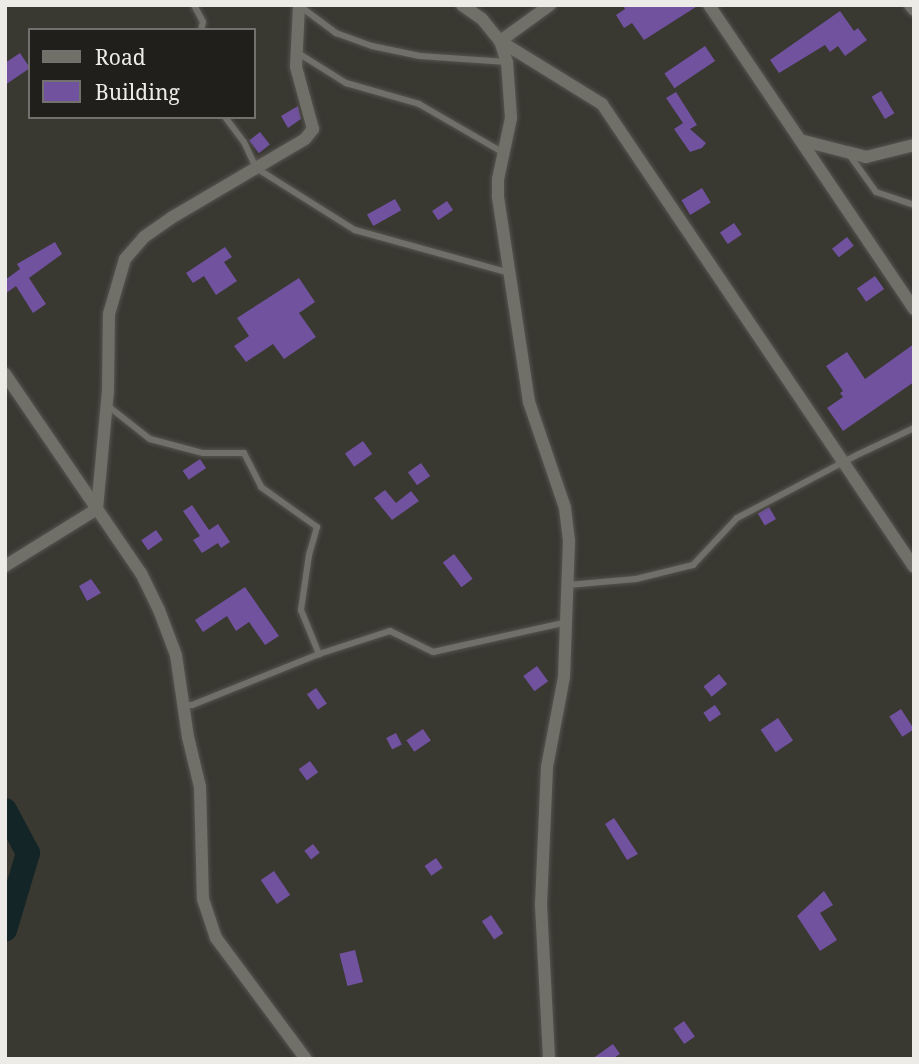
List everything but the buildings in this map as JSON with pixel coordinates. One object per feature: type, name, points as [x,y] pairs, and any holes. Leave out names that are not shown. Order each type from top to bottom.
[{"type":"street","points":[[462,5],[482,19],[500,41],[602,103],[914,567]]},
{"type":"street","points":[[500,41],[550,5]]},
{"type":"street","points":[[709,5],[914,309]]},
{"type":"street","points":[[910,5],[914,10]]},
{"type":"street","points":[[97,509],[106,405],[109,314],[125,259],[144,237],[305,139],[313,129],[296,68],[299,6]]},
{"type":"street","points":[[500,41],[507,62],[511,118],[498,197],[512,273],[519,346],[529,402],[565,509],[569,541],[564,677],[547,767],[541,905],[549,1059]]},
{"type":"street","points":[[800,140],[866,157],[914,145]]},
{"type":"street","points":[[5,374],[141,573],[159,610],[176,655],[200,787],[200,872],[203,898],[211,925],[216,938],[306,1059]]},
{"type":"street","points":[[5,566],[97,509]]},
{"type":"lane","points":[[194,5],[203,22],[202,28]]},
{"type":"lane","points":[[299,6],[336,33],[372,46],[420,56],[507,62]]},
{"type":"lane","points":[[297,52],[346,83],[419,104],[504,153]]},
{"type":"lane","points":[[227,119],[244,142],[256,168],[355,230],[512,273]]},
{"type":"lane","points":[[847,152],[876,192],[914,205]]},
{"type":"lane","points":[[106,405],[150,439],[203,453],[244,453],[261,487],[317,527],[309,555],[301,610],[319,654]]},
{"type":"lane","points":[[568,585],[636,579],[693,565],[737,518],[914,428]]},
{"type":"lane","points":[[184,705],[192,705],[319,654],[390,631],[433,652],[567,622]]},
{"type":"waterway","points":[[5,810],[28,853],[5,930]]}]
